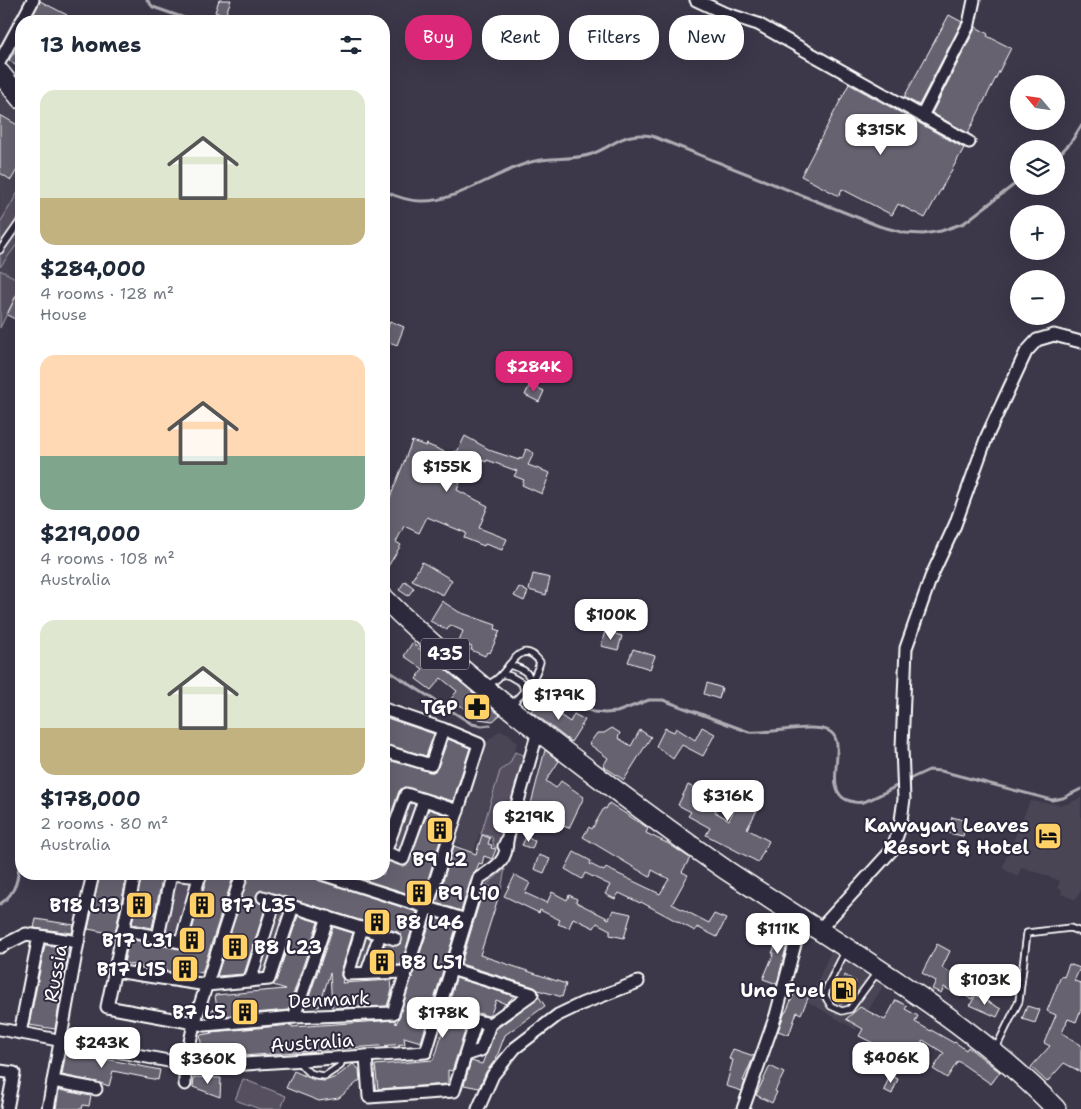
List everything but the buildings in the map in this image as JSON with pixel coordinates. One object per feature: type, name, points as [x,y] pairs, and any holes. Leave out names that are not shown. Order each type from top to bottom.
[{"type":"main road","points":[[0,73],[15,92]]},
{"type":"main road","name":"435","points":[[390,604],[416,630],[483,688],[656,821],[727,870],[879,968],[994,1051],[1056,1109]]},
{"type":"street","points":[[25,15],[33,0]]},
{"type":"street","points":[[696,0],[724,13],[758,24],[969,142]]},
{"type":"street","points":[[922,116],[969,24],[974,0]]},
{"type":"street","points":[[0,61],[15,33]]},
{"type":"street","points":[[819,930],[892,850],[900,827],[904,799],[902,747],[906,648],[931,577],[955,525],[987,436],[1026,352],[1037,340],[1054,335],[1081,342]]},
{"type":"street","points":[[390,711],[443,728],[431,765],[390,753]]},
{"type":"street","name":"Denmark","points":[[115,970],[107,1007],[194,1024],[205,1025],[294,1017],[393,1013],[479,744],[443,728]]},
{"type":"street","name":"Australia","points":[[0,1029],[200,1067],[426,1052],[479,878],[497,866],[505,855],[507,840],[538,731]]},
{"type":"street","points":[[390,837],[406,794],[458,811]]},
{"type":"street","points":[[390,855],[403,859],[424,800]]},
{"type":"street","name":"Russia","points":[[48,1109],[78,942],[92,880]]},
{"type":"street","points":[[134,880],[115,970],[207,985],[269,979],[293,906]]},
{"type":"street","points":[[158,937],[170,880]]},
{"type":"street","points":[[123,930],[181,942],[199,880]]},
{"type":"street","points":[[185,1084],[185,1064],[194,1024],[240,880]]},
{"type":"street","points":[[341,880],[466,920]]},
{"type":"street","points":[[263,896],[395,939]]},
{"type":"street","points":[[250,981],[275,901]]},
{"type":"street","points":[[294,1017],[328,917]]},
{"type":"street","points":[[743,1109],[776,1015],[802,918]]},
{"type":"street","points":[[362,928],[348,974],[406,972]]},
{"type":"street","points":[[0,947],[26,934],[78,942]]},
{"type":"street","points":[[368,972],[380,934]]},
{"type":"street","points":[[20,1033],[39,936]]},
{"type":"street","points":[[366,1056],[369,1098],[454,1092],[466,1055],[481,1050],[490,1024],[532,994],[451,969]]},
{"type":"street","points":[[478,1109],[493,1074],[515,1048],[558,1015],[638,982]]},
{"type":"street","points":[[0,1071],[14,1074],[7,1109]]},
{"type":"street","points":[[53,1081],[96,1089]]},
{"type":"lane","points":[[0,250],[15,229]]},
{"type":"lane","points":[[483,688],[498,678],[518,654],[526,652],[537,657],[540,662],[537,673],[512,711]]},
{"type":"lane","points":[[508,665],[526,672],[532,682]]},
{"type":"lane","points":[[502,674],[522,683],[524,692]]},
{"type":"lane","points":[[994,1051],[1019,1001],[1027,933],[1070,928],[1081,932]]},
{"type":"lane","points":[[848,948],[827,987],[826,996],[831,1006],[842,1011],[850,1009],[879,968]]},
{"type":"lane","points":[[298,1060],[304,1070],[316,1075],[326,1076],[340,1066],[343,1057]]},
{"type":"shaded area","points":[[0,88],[15,107],[15,197],[0,223]]},
{"type":"shaded area","points":[[15,197],[15,247],[0,267],[0,223]]},
{"type":"shaded area","points":[[15,247],[15,278],[0,270],[0,267]]},
{"type":"shaded area","points":[[0,270],[15,278],[15,297],[0,328]]},
{"type":"shaded area","points":[[499,731],[508,733],[517,742],[515,752],[510,763],[500,771],[473,854],[453,841],[483,745]]},
{"type":"shaded area","points":[[515,752],[524,755],[497,848],[494,847],[492,837],[481,834],[500,771],[510,763]]},
{"type":"shaded area","points":[[406,794],[424,800],[403,859],[390,855],[390,839]]},
{"type":"shaded area","name":"Kawayan Leaves Resort & Hotel","points":[[1081,798],[1081,891],[1075,900],[1061,894],[1062,890],[1057,888],[1060,881],[1022,867],[1017,877],[1002,868],[1030,801],[1064,805]]},
{"type":"shaded area","points":[[505,869],[501,890],[486,885]]},
{"type":"shaded area","points":[[170,880],[199,880],[181,942],[158,937]]},
{"type":"shaded area","points":[[275,901],[293,906],[269,979],[250,981]]},
{"type":"shaded area","points":[[362,928],[380,934],[367,972],[348,974]]},
{"type":"shaded area","points":[[831,951],[883,986],[856,1030],[808,1002]]},
{"type":"shaded area","points":[[243,1079],[286,1096],[281,1109],[260,1109],[235,1100]]},
{"type":"waterway","points":[[147,0],[153,7],[176,15]]},
{"type":"waterway","points":[[1065,148],[1081,126]]},
{"type":"waterway","points":[[390,193],[420,201],[448,197],[518,166],[539,160],[585,156],[634,135],[652,136],[879,226],[905,233],[923,234],[941,231],[964,223],[1010,188]]},
{"type":"waterway","points":[[390,672],[472,724],[490,725]]},
{"type":"waterway","points":[[536,692],[594,712],[617,712],[649,700],[663,700],[749,732],[802,728],[822,729],[829,731],[835,737],[837,745],[836,786],[840,794],[847,800],[863,802],[900,784]]},
{"type":"waterway","points":[[905,781],[929,770],[941,771],[1052,800],[1063,798],[1081,789]]},
{"type":"waterway","points":[[0,904],[12,892],[17,880]]},
{"type":"place","name":"TGP","points":[[477,707]]},
{"type":"place","name":"B9 L2","points":[[440,830]]},
{"type":"place","name":"Kawayan Leaves Resort & Hotel","points":[[1048,836]]},
{"type":"place","name":"B9 L10","points":[[419,893]]},
{"type":"place","name":"B18 L13","points":[[139,905]]},
{"type":"place","name":"B17 L35","points":[[202,905]]},
{"type":"place","name":"B8 L46","points":[[377,922]]},
{"type":"place","name":"B17 L31","points":[[192,940]]},
{"type":"place","name":"B8 L23","points":[[235,947]]},
{"type":"place","name":"B8 L51","points":[[382,962]]},
{"type":"place","name":"B17 L15","points":[[185,969]]},
{"type":"place","name":"Uno Fuel","points":[[844,990]]},
{"type":"place","name":"B7 L5","points":[[245,1012]]}]
